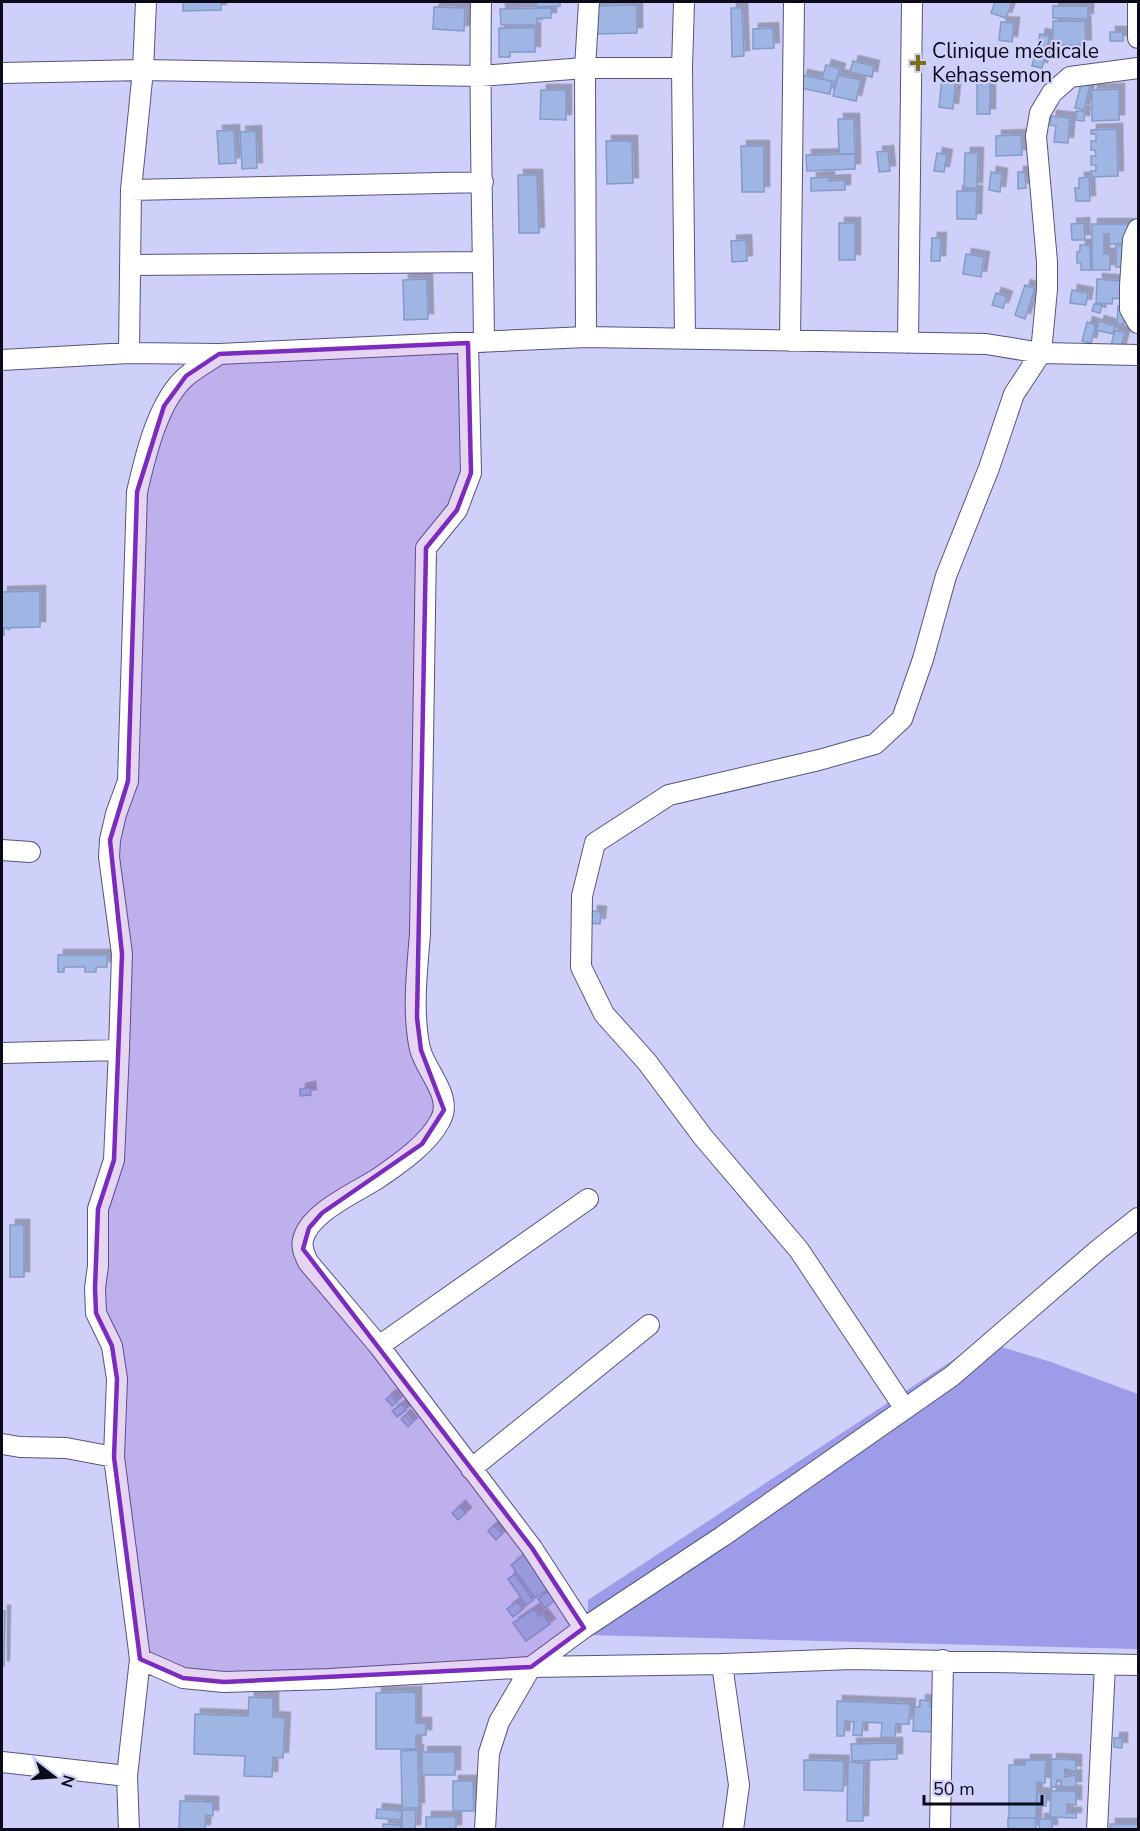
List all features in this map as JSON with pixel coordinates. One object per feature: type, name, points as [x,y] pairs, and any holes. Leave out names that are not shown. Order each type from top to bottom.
[{"type":"street","points":[[129,353],[131,190],[143,70],[146,2]]},
{"type":"street","points":[[481,2],[483,262],[476,343],[471,473],[457,510],[426,548],[417,1018],[421,1050],[443,1098],[444,1110],[440,1122],[422,1143],[381,1176],[322,1213],[303,1239],[303,1249],[308,1262],[379,1346],[532,1548],[584,1628]]},
{"type":"street","points":[[586,338],[585,68],[589,2]]},
{"type":"street","points":[[684,2],[682,68],[685,339]]},
{"type":"street","points":[[790,341],[794,2]]},
{"type":"street","points":[[908,343],[912,2]]},
{"type":"street","points":[[1138,2],[1138,38]]},
{"type":"street","points":[[2,73],[143,70],[480,76],[585,68],[682,68]]},
{"type":"street","points":[[905,1409],[799,1250],[703,1137],[647,1062],[604,1014],[581,967],[582,896],[595,843],[669,795],[819,760],[876,744],[902,719],[923,658],[946,576],[989,468],[1014,394],[1041,353],[1047,262],[1036,136],[1040,113],[1052,93],[1070,77],[1138,68]]},
{"type":"street","points":[[131,190],[483,182]]},
{"type":"street","points":[[1138,229],[1133,240],[1130,286],[1130,309],[1138,323]]},
{"type":"street","points":[[130,265],[483,262]]},
{"type":"street","points":[[2,360],[129,353],[219,354],[586,338],[986,344],[1041,353],[1138,355]]},
{"type":"street","points":[[129,1830],[127,1776],[140,1659],[114,1457],[117,1379],[112,1346],[96,1313],[94,1288],[98,1266],[98,1209],[114,1160],[119,1050],[122,954],[110,840],[116,814],[128,781],[137,492],[147,449],[164,406],[186,376],[219,354]]},
{"type":"street","points":[[2,850],[30,852]]},
{"type":"street","points":[[2,1053],[119,1050]]},
{"type":"street","points":[[379,1346],[588,1199]]},
{"type":"street","points":[[485,1830],[489,1753],[500,1722],[531,1666],[723,1536],[952,1376],[1138,1218]]},
{"type":"street","points":[[471,1469],[649,1325]]},
{"type":"street","points":[[2,1444],[21,1447],[66,1448],[114,1457]]},
{"type":"street","points":[[140,1659],[183,1678],[224,1682],[330,1679],[531,1666],[722,1664],[852,1659],[1138,1665]]},
{"type":"street","points":[[940,1830],[943,1660]]},
{"type":"street","points":[[722,1664],[739,1785],[734,1830]]},
{"type":"street","points":[[1097,1830],[1105,1665]]},
{"type":"street","points":[[2,1762],[127,1776]]},
{"type":"highlighted area","points":[[468,343],[471,473],[457,510],[426,548],[417,1018],[421,1050],[444,1110],[422,1144],[322,1213],[309,1228],[303,1249],[532,1548],[584,1628],[531,1667],[224,1682],[183,1678],[140,1659],[114,1457],[117,1379],[112,1346],[96,1313],[95,1288],[98,1209],[114,1160],[122,954],[110,840],[128,781],[137,492],[164,406],[186,376],[219,354]]},
{"type":"shaded area","points":[[982,1341],[1051,1362],[1138,1394],[1138,1649],[587,1635],[588,1600]]},
{"type":"building","points":[[183,2],[221,2],[221,10],[183,11]]},
{"type":"building","points":[[536,2],[560,2],[560,6],[537,7]]},
{"type":"building","points":[[995,2],[1012,2],[1006,18],[991,13]]},
{"type":"building","points":[[637,5],[637,33],[596,34],[595,6]]},
{"type":"building","points":[[1053,6],[1088,6],[1088,19],[1053,18]]},
{"type":"building","points":[[434,7],[465,8],[464,31],[433,29]]},
{"type":"building","points":[[551,8],[551,18],[537,18],[537,25],[501,25],[500,9]]},
{"type":"building","points":[[731,8],[742,8],[744,56],[732,57]]},
{"type":"building","points":[[1053,21],[1085,21],[1086,45],[1053,45]]},
{"type":"building","points":[[1001,22],[1014,23],[1012,42],[999,40]]},
{"type":"building","points":[[499,28],[535,28],[535,52],[510,52],[510,57],[499,57]]},
{"type":"building","points":[[773,28],[774,48],[753,49],[753,29]]},
{"type":"building","points":[[1110,32],[1123,32],[1123,41],[1110,41]]},
{"type":"building","points":[[1040,34],[1050,36],[1042,68],[1032,66]]},
{"type":"building","points":[[853,61],[874,66],[872,77],[850,72]]},
{"type":"building","points":[[826,65],[840,69],[836,82],[822,79]]},
{"type":"building","points":[[802,75],[832,81],[830,94],[800,88]]},
{"type":"building","points":[[838,75],[861,80],[856,101],[833,96]]},
{"type":"building","points":[[942,78],[956,80],[953,109],[939,107]]},
{"type":"building","points":[[977,82],[990,82],[990,114],[977,114]]},
{"type":"building","points":[[1081,84],[1090,86],[1084,110],[1075,108]]},
{"type":"building","points":[[1119,89],[1119,120],[1092,121],[1092,90]]},
{"type":"building","points":[[541,90],[566,90],[566,120],[540,119]]},
{"type":"building","points":[[1076,111],[1085,112],[1084,121],[1076,120]]},
{"type":"building","points":[[1051,116],[1070,118],[1068,143],[1054,142],[1056,126],[1050,125]]},
{"type":"building","points":[[838,119],[854,119],[855,154],[839,154]]},
{"type":"building","points":[[1117,129],[1118,176],[1092,177],[1091,171],[1096,171],[1096,165],[1091,165],[1091,156],[1096,156],[1095,150],[1091,150],[1091,141],[1096,141],[1096,134],[1091,134],[1091,130]]},
{"type":"building","points":[[234,130],[236,163],[219,164],[217,131]]},
{"type":"building","points":[[256,131],[257,168],[242,169],[240,132]]},
{"type":"building","points":[[1021,135],[1022,155],[996,156],[996,136]]},
{"type":"building","points":[[606,141],[632,141],[633,183],[607,184]]},
{"type":"building","points":[[741,146],[764,146],[764,192],[742,192]]},
{"type":"building","points":[[888,151],[890,171],[879,172],[877,152]]},
{"type":"building","points":[[937,153],[947,155],[944,172],[934,171]]},
{"type":"building","points":[[965,153],[978,153],[977,188],[964,188]]},
{"type":"building","points":[[855,154],[855,169],[807,171],[806,155]]},
{"type":"building","points":[[991,172],[1002,174],[1000,192],[989,190]]},
{"type":"building","points":[[1018,172],[1025,172],[1026,188],[1018,189]]},
{"type":"building","points":[[518,175],[537,175],[539,233],[519,233]]},
{"type":"building","points":[[829,177],[829,181],[845,180],[845,190],[811,191],[811,178]]},
{"type":"building","points":[[1089,177],[1090,201],[1076,201],[1075,188],[1079,188],[1079,178]]},
{"type":"building","points":[[957,191],[977,191],[976,219],[957,219]]},
{"type":"building","points":[[839,223],[855,223],[855,260],[839,260]]},
{"type":"building","points":[[1084,223],[1085,240],[1072,240],[1071,224]]},
{"type":"building","points":[[1092,224],[1128,224],[1128,244],[1109,244],[1109,234],[1104,234],[1104,254],[1110,254],[1110,270],[1092,270]]},
{"type":"building","points":[[932,238],[941,238],[940,261],[931,261]]},
{"type":"building","points":[[746,240],[747,261],[732,262],[731,241]]},
{"type":"building","points":[[1080,245],[1090,245],[1091,270],[1081,270],[1081,263],[1077,263],[1077,252],[1080,251]]},
{"type":"building","points":[[1116,246],[1128,246],[1128,267],[1116,267]]},
{"type":"building","points":[[966,254],[984,257],[981,277],[963,274]]},
{"type":"building","points":[[427,279],[428,319],[404,320],[403,280]]},
{"type":"building","points":[[1097,279],[1121,281],[1120,299],[1113,298],[1112,304],[1096,303]]},
{"type":"building","points":[[1025,285],[1035,289],[1025,319],[1015,315]]},
{"type":"building","points":[[1072,290],[1088,293],[1086,305],[1070,303]]},
{"type":"building","points":[[996,293],[1007,297],[1003,308],[992,305]]},
{"type":"building","points":[[1094,304],[1102,305],[1100,313],[1092,311]]},
{"type":"building","points":[[1118,306],[1125,306],[1124,324],[1117,324]]},
{"type":"building","points":[[1099,321],[1115,326],[1113,334],[1096,330]]},
{"type":"building","points":[[1087,322],[1096,325],[1091,343],[1082,341]]},
{"type":"building","points":[[1115,330],[1125,333],[1120,351],[1110,349]]},
{"type":"building","points":[[40,591],[40,627],[4,628],[4,635],[2,635],[2,592]]},
{"type":"building","points":[[592,911],[601,912],[600,924],[591,923]]},
{"type":"building","points":[[58,955],[107,955],[107,967],[96,967],[96,972],[85,972],[85,967],[64,967],[64,972],[58,972]]},
{"type":"building","points":[[310,1087],[311,1095],[300,1096],[300,1089]]},
{"type":"building","points":[[10,1225],[24,1225],[24,1277],[10,1277]]},
{"type":"building","points":[[391,1395],[397,1402],[392,1406],[386,1399]]},
{"type":"building","points":[[402,1404],[406,1410],[397,1417],[392,1411]]},
{"type":"building","points":[[405,1415],[412,1423],[408,1427],[401,1419]]},
{"type":"building","points":[[460,1506],[466,1513],[458,1520],[452,1513]]},
{"type":"building","points":[[494,1525],[502,1534],[496,1540],[488,1531]]},
{"type":"building","points":[[527,1553],[551,1587],[535,1598],[511,1565]]},
{"type":"building","points":[[515,1574],[533,1600],[526,1605],[508,1579]]},
{"type":"building","points":[[552,1588],[559,1597],[545,1608],[538,1599]]},
{"type":"building","points":[[517,1601],[523,1609],[513,1617],[507,1609]]},
{"type":"building","points":[[534,1609],[539,1616],[542,1614],[550,1624],[526,1641],[513,1623]]},
{"type":"building","points":[[2,1611],[5,1611],[4,1666],[2,1666]]},
{"type":"building","points":[[416,1692],[416,1723],[426,1723],[426,1735],[416,1735],[416,1749],[376,1749],[376,1693]]},
{"type":"building","points":[[249,1697],[273,1698],[273,1717],[285,1718],[283,1758],[273,1757],[272,1777],[244,1776],[245,1756],[194,1754],[195,1714],[248,1716]]},
{"type":"building","points":[[920,1700],[931,1701],[930,1707],[933,1707],[932,1732],[913,1731],[914,1707],[920,1707]]},
{"type":"building","points":[[837,1701],[910,1704],[909,1724],[896,1724],[895,1738],[881,1737],[882,1723],[863,1722],[862,1736],[853,1735],[854,1722],[845,1721],[844,1736],[837,1736]]},
{"type":"building","points":[[1114,1738],[1122,1738],[1122,1748],[1114,1747]]},
{"type":"building","points":[[897,1743],[897,1759],[852,1761],[851,1744]]},
{"type":"building","points":[[418,1750],[419,1808],[402,1808],[401,1751]]},
{"type":"building","points":[[422,1752],[455,1752],[455,1775],[422,1775]]},
{"type":"building","points":[[1051,1759],[1076,1760],[1076,1772],[1065,1769],[1065,1777],[1076,1775],[1076,1787],[1061,1787],[1061,1780],[1057,1780],[1056,1787],[1051,1787]]},
{"type":"building","points":[[804,1760],[844,1761],[843,1791],[804,1790]]},
{"type":"building","points":[[1025,1760],[1046,1760],[1045,1783],[1037,1782],[1036,1818],[1009,1818],[1009,1765],[1025,1765]]},
{"type":"building","points":[[848,1762],[864,1763],[863,1821],[847,1821]]},
{"type":"building","points":[[453,1781],[473,1781],[474,1811],[453,1811]]},
{"type":"building","points":[[1051,1791],[1076,1791],[1076,1805],[1067,1804],[1067,1813],[1076,1813],[1076,1818],[1050,1817]]},
{"type":"building","points":[[1037,1793],[1046,1794],[1046,1806],[1037,1806]]},
{"type":"building","points":[[180,1801],[213,1802],[213,1816],[206,1815],[205,1830],[179,1830]]},
{"type":"building","points":[[377,1809],[402,1811],[401,1820],[376,1818]]},
{"type":"building","points":[[402,1810],[416,1810],[415,1830],[402,1830]]},
{"type":"building","points":[[426,1817],[456,1817],[456,1830],[426,1830]]},
{"type":"building","points":[[1008,1818],[1036,1818],[1036,1830],[1008,1830]]},
{"type":"building","points":[[1039,1819],[1052,1819],[1052,1830],[1039,1830]]},
{"type":"building","points":[[383,1824],[401,1825],[401,1830],[383,1830]]},
{"type":"building","points":[[1110,1824],[1138,1824],[1138,1830],[1110,1830]]},
{"type":"place","name":"Clinique médicale Kehassemon","points":[[918,63]]}]
